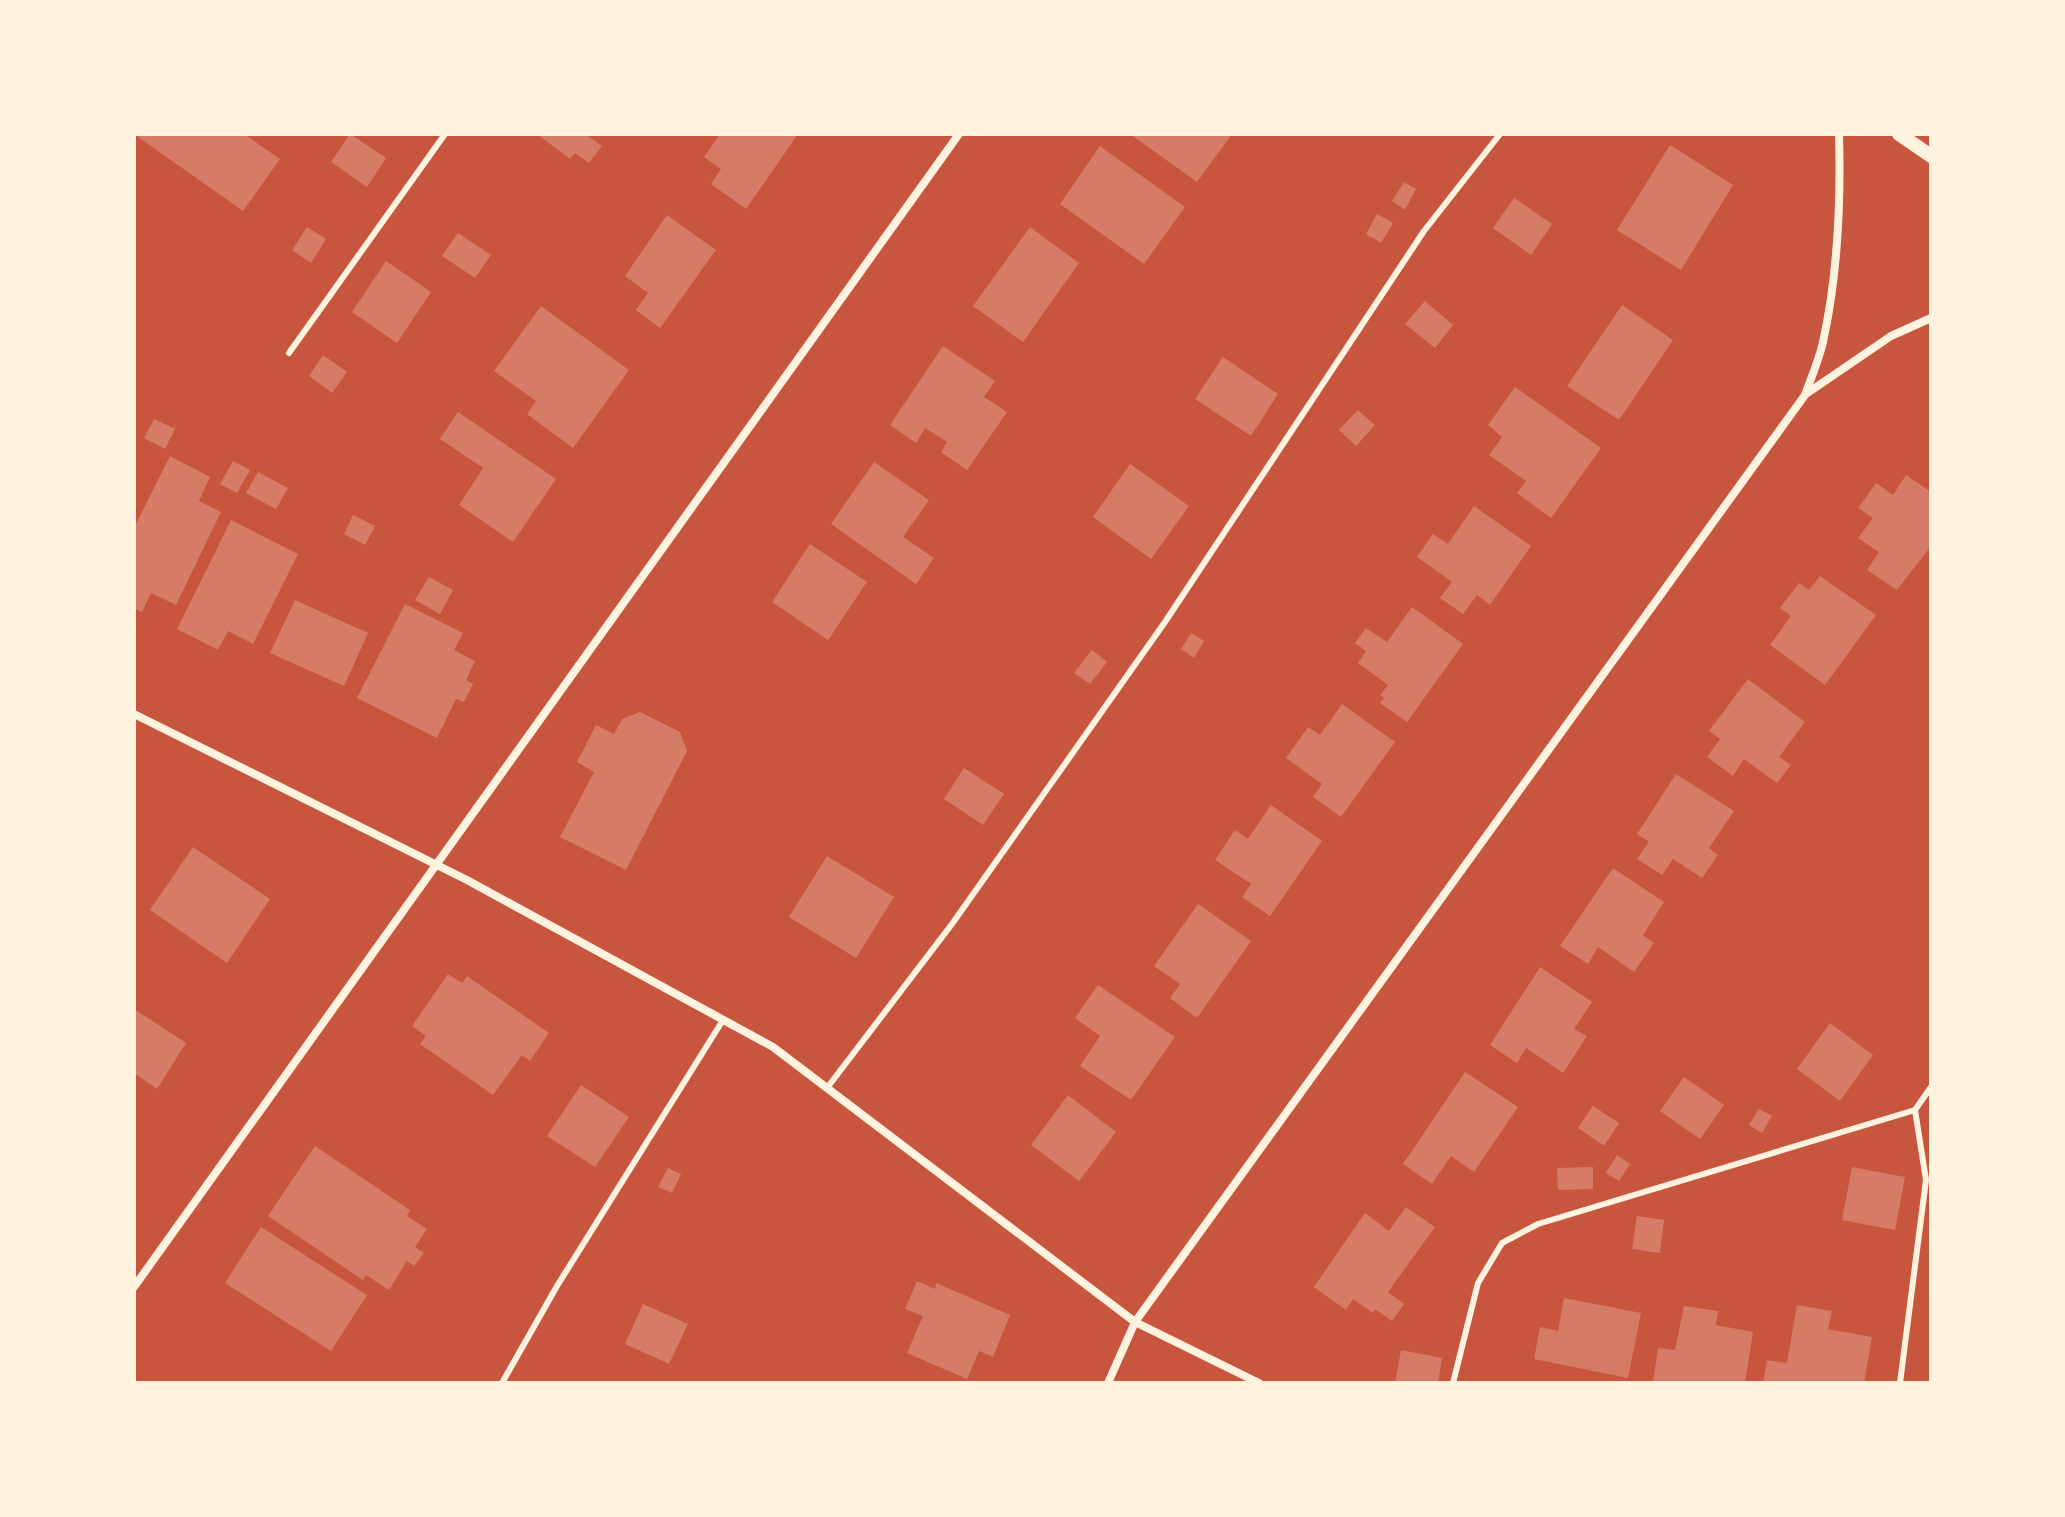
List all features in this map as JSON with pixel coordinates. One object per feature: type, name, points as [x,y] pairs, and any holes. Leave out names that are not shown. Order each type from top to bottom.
[{"type":"street","points":[[134,1287],[959,134]]},
{"type":"street","points":[[1108,1383],[1135,1322],[1805,395],[1823,344],[1832,289],[1841,197],[1839,134]]},
{"type":"street","points":[[1899,134],[1931,156]]},
{"type":"street","points":[[1805,395],[1891,336],[1931,318]]},
{"type":"street","points":[[134,714],[438,865],[773,1047],[1135,1322],[1259,1383]]},
{"type":"lane","points":[[289,353],[445,134]]},
{"type":"lane","points":[[827,1088],[979,887],[1165,622],[1424,231],[1500,134]]},
{"type":"lane","points":[[502,1383],[557,1286],[723,1020]]},
{"type":"lane","points":[[1453,1383],[1478,1283],[1502,1243],[1538,1224],[1915,1110],[1931,1087]]},
{"type":"lane","points":[[1900,1383],[1926,1180],[1915,1110]]},
{"type":"building","points":[[134,134],[244,134],[280,159],[243,211]]},
{"type":"building","points":[[350,134],[386,158],[367,187],[331,162]]},
{"type":"building","points":[[537,134],[585,134],[602,146],[589,163],[575,153],[570,159]]},
{"type":"building","points":[[720,134],[798,134],[746,209],[711,184],[721,169],[704,157]]},
{"type":"building","points":[[1130,134],[1232,134],[1197,182]]},
{"type":"building","points":[[1670,145],[1733,185],[1681,270],[1617,230]]},
{"type":"building","points":[[1100,146],[1185,207],[1144,264],[1060,204]]},
{"type":"building","points":[[1404,182],[1416,189],[1405,210],[1392,201]]},
{"type":"building","points":[[1514,198],[1552,224],[1531,255],[1493,228]]},
{"type":"building","points":[[1377,214],[1393,223],[1381,243],[1366,234]]},
{"type":"building","points":[[667,215],[716,250],[660,328],[636,310],[648,293],[625,276]]},
{"type":"building","points":[[307,227],[326,239],[311,263],[292,250]]},
{"type":"building","points":[[1030,227],[1079,263],[1023,342],[973,306]]},
{"type":"building","points":[[458,233],[491,255],[475,278],[442,256]]},
{"type":"building","points":[[386,261],[431,292],[397,343],[352,312]]},
{"type":"building","points":[[1425,301],[1453,325],[1435,348],[1405,324]]},
{"type":"building","points":[[1622,305],[1673,340],[1619,420],[1567,386]]},
{"type":"building","points":[[541,306],[629,370],[573,448],[527,414],[536,401],[494,371]]},
{"type":"building","points":[[943,346],[995,381],[984,397],[1007,412],[967,470],[941,452],[947,442],[925,428],[916,443],[890,425]]},
{"type":"building","points":[[323,355],[347,372],[332,393],[309,376]]},
{"type":"building","points":[[1223,357],[1278,394],[1251,436],[1195,399]]},
{"type":"building","points":[[1515,387],[1601,448],[1551,518],[1517,493],[1526,481],[1489,455],[1502,437],[1488,425]]},
{"type":"building","points":[[1358,410],[1375,425],[1356,446],[1339,430]]},
{"type":"building","points":[[458,412],[556,479],[513,542],[459,505],[483,468],[440,439]]},
{"type":"building","points":[[154,419],[175,429],[165,449],[144,438]]},
{"type":"building","points":[[170,456],[210,477],[199,501],[221,512],[176,605],[151,593],[142,612],[134,608],[134,528]]},
{"type":"building","points":[[233,461],[250,470],[237,493],[220,484]]},
{"type":"building","points":[[874,462],[929,500],[903,537],[934,558],[916,584],[831,524]]},
{"type":"building","points":[[1130,464],[1189,506],[1151,559],[1093,517]]},
{"type":"building","points":[[258,472],[288,488],[276,509],[246,493]]},
{"type":"building","points":[[1906,475],[1931,492],[1931,546],[1897,590],[1867,570],[1879,552],[1858,538],[1873,518],[1858,508],[1876,483],[1893,495]]},
{"type":"building","points":[[1474,506],[1531,546],[1490,605],[1477,595],[1463,614],[1440,598],[1452,582],[1417,557],[1433,534],[1448,544]]},
{"type":"building","points":[[353,515],[375,526],[365,545],[344,534]]},
{"type":"building","points":[[231,520],[298,554],[253,644],[228,631],[218,650],[177,629]]},
{"type":"building","points":[[810,544],[867,582],[828,640],[772,602]]},
{"type":"building","points":[[1820,576],[1876,615],[1825,685],[1770,645],[1791,616],[1780,608],[1799,583],[1809,590]]},
{"type":"building","points":[[429,577],[453,590],[440,614],[415,600]]},
{"type":"building","points":[[295,600],[368,633],[344,686],[270,653]]},
{"type":"building","points":[[405,604],[463,633],[454,650],[475,661],[466,680],[473,684],[464,702],[456,699],[437,738],[357,698]]},
{"type":"building","points":[[1412,607],[1463,644],[1407,722],[1380,703],[1384,698],[1380,695],[1388,685],[1358,663],[1366,651],[1355,643],[1366,628],[1387,642]]},
{"type":"building","points":[[1191,633],[1204,641],[1194,658],[1181,649]]},
{"type":"building","points":[[1092,650],[1107,662],[1090,684],[1074,673]]},
{"type":"building","points":[[1748,679],[1805,722],[1779,757],[1791,765],[1777,783],[1744,759],[1733,776],[1707,757],[1720,739],[1709,731]]},
{"type":"building","points":[[1342,704],[1395,742],[1341,817],[1313,797],[1322,784],[1286,758],[1308,727],[1320,735]]},
{"type":"building","points":[[640,712],[680,732],[687,751],[626,870],[560,837],[594,772],[577,762],[596,725],[614,734],[622,719]]},
{"type":"building","points":[[964,768],[1004,794],[983,825],[944,799]]},
{"type":"building","points":[[1676,774],[1734,811],[1709,848],[1718,855],[1702,878],[1673,859],[1662,875],[1637,859],[1649,842],[1637,834]]},
{"type":"building","points":[[1271,805],[1322,841],[1270,916],[1242,897],[1251,884],[1215,860],[1235,830],[1248,839]]},
{"type":"building","points":[[193,847],[270,899],[227,963],[150,910]]},
{"type":"building","points":[[827,856],[894,897],[856,958],[789,917]]},
{"type":"building","points":[[1613,868],[1664,902],[1643,935],[1654,943],[1634,972],[1598,947],[1588,964],[1560,946]]},
{"type":"building","points":[[1198,904],[1251,941],[1197,1018],[1170,998],[1180,984],[1154,966]]},
{"type":"building","points":[[1540,967],[1592,1002],[1574,1029],[1587,1036],[1563,1073],[1526,1048],[1517,1063],[1490,1045]]},
{"type":"building","points":[[448,974],[462,983],[467,976],[549,1033],[530,1061],[522,1055],[493,1095],[420,1044],[426,1036],[412,1026]]},
{"type":"building","points":[[1098,985],[1175,1037],[1131,1100],[1080,1066],[1100,1036],[1075,1018]]},
{"type":"building","points":[[134,1009],[186,1043],[157,1089],[134,1073]]},
{"type":"building","points":[[1830,1023],[1873,1055],[1840,1101],[1797,1069]]},
{"type":"building","points":[[1465,1072],[1518,1107],[1474,1172],[1451,1156],[1432,1184],[1403,1164]]},
{"type":"building","points":[[1684,1077],[1724,1105],[1700,1139],[1660,1111]]},
{"type":"building","points":[[581,1085],[629,1117],[595,1167],[547,1136]]},
{"type":"building","points":[[1068,1095],[1116,1132],[1079,1181],[1031,1145]]},
{"type":"building","points":[[1593,1106],[1619,1123],[1604,1146],[1578,1128]]},
{"type":"building","points":[[1759,1109],[1772,1116],[1762,1133],[1749,1125]]},
{"type":"building","points":[[315,1146],[410,1210],[407,1216],[427,1229],[415,1247],[424,1253],[414,1266],[407,1261],[389,1290],[366,1275],[363,1280],[268,1216]]},
{"type":"building","points":[[1617,1155],[1630,1164],[1619,1181],[1606,1173]]},
{"type":"building","points":[[1593,1167],[1593,1189],[1558,1190],[1557,1168]]},
{"type":"building","points":[[1852,1167],[1905,1177],[1895,1230],[1842,1220]]},
{"type":"building","points":[[668,1168],[681,1174],[672,1193],[658,1187]]},
{"type":"building","points":[[1406,1207],[1435,1227],[1388,1292],[1404,1304],[1392,1321],[1353,1299],[1346,1310],[1314,1287],[1365,1213],[1389,1231]]},
{"type":"building","points":[[1637,1216],[1664,1220],[1660,1253],[1632,1249]]},
{"type":"building","points":[[261,1227],[367,1295],[331,1351],[225,1283]]},
{"type":"building","points":[[917,1281],[935,1289],[936,1283],[1010,1315],[993,1357],[979,1351],[967,1379],[907,1353],[923,1316],[905,1309]]},
{"type":"building","points":[[1564,1298],[1641,1313],[1628,1378],[1534,1359],[1540,1327],[1558,1331]]},
{"type":"building","points":[[643,1304],[688,1324],[669,1364],[625,1344]]},
{"type":"building","points":[[1797,1305],[1832,1311],[1828,1329],[1872,1337],[1864,1383],[1763,1383],[1767,1360],[1787,1363]]},
{"type":"building","points":[[1684,1306],[1718,1311],[1716,1325],[1753,1332],[1745,1383],[1653,1381],[1658,1348],[1675,1350]]},
{"type":"building","points":[[1401,1350],[1442,1358],[1438,1383],[1395,1383]]}]
